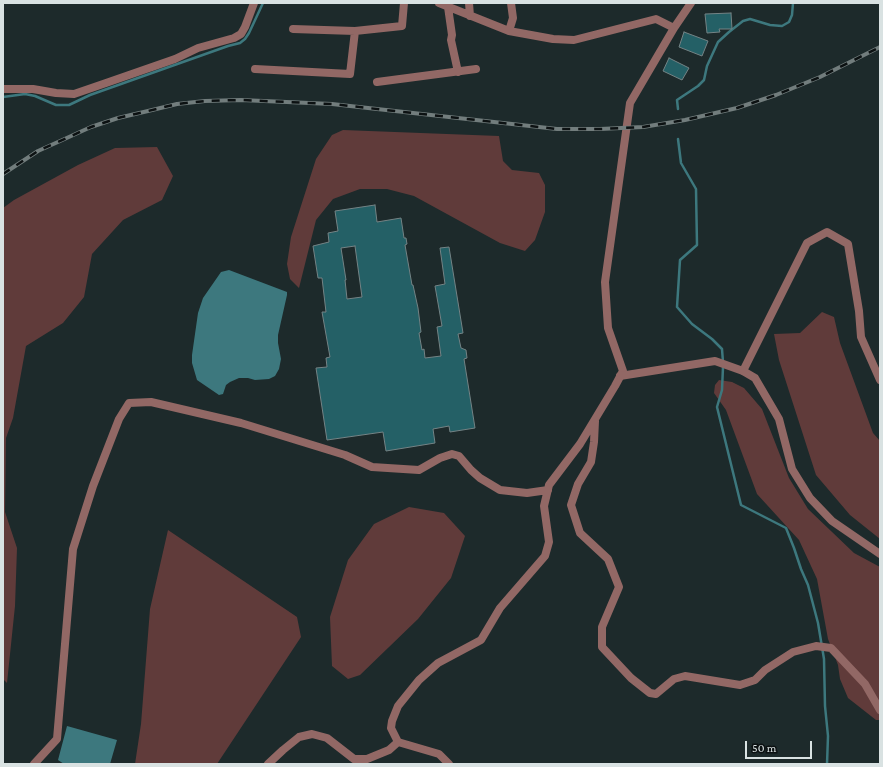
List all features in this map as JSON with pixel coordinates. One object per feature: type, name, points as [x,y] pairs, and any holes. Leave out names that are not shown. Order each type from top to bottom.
[{"type":"street","points":[[3,89],[33,89],[74,94],[176,59],[198,48],[234,38],[241,34],[245,27],[254,3]]},
{"type":"street","points":[[293,28],[355,31],[402,26],[404,3]]},
{"type":"street","points":[[439,3],[509,32],[553,39],[574,40],[656,19],[674,28]]},
{"type":"street","points":[[469,3],[470,16]]},
{"type":"street","points":[[509,32],[513,18],[511,3]]},
{"type":"street","points":[[449,764],[439,754],[398,742],[391,728],[392,721],[398,706],[419,680],[438,663],[481,640],[500,608],[544,556],[548,542],[544,506],[549,485],[580,444],[623,371],[608,328],[605,282],[630,103],[674,28],[691,3]]},
{"type":"street","points":[[448,7],[452,35],[451,40],[458,72]]},
{"type":"street","points":[[255,69],[350,74],[355,31]]},
{"type":"street","points":[[377,82],[476,70]]},
{"type":"street","points":[[743,371],[807,243],[827,232],[848,244],[859,311],[861,338],[880,380]]},
{"type":"street","points":[[620,376],[715,361],[743,371],[756,378],[779,419],[792,469],[810,498],[832,521],[880,554]]},
{"type":"street","points":[[34,764],[57,739],[73,549],[93,486],[120,419],[129,403],[151,402],[241,423],[345,455],[372,467],[419,470],[440,458],[452,454],[459,456],[480,478],[500,490],[527,493],[548,490]]},
{"type":"street","points":[[594,421],[594,442],[591,462],[578,484],[571,505],[580,533],[608,559],[619,587],[602,627],[602,647],[632,678],[650,693],[656,694],[674,678],[685,676],[740,685],[755,680],[765,670],[792,652],[816,646],[831,648],[865,684],[880,710]]},
{"type":"street","points":[[268,764],[299,738],[312,734],[327,738],[354,759],[367,759],[389,750],[398,742]]},
{"type":"shaded area","points":[[343,130],[499,136],[503,161],[512,170],[539,173],[545,185],[545,212],[535,240],[525,251],[500,243],[414,196],[387,189],[360,189],[333,199],[316,220],[299,288],[290,279],[287,264],[291,237],[316,159],[332,135]]},
{"type":"shaded area","points":[[157,147],[173,176],[162,200],[123,220],[92,254],[84,297],[63,323],[26,346],[13,418],[6,438],[5,512],[17,548],[15,606],[7,683],[3,679],[3,208],[14,200],[78,165],[115,148]]},
{"type":"shaded area","points":[[822,312],[834,317],[840,343],[873,433],[880,441],[880,539],[850,515],[816,475],[779,360],[774,334],[800,333]]},
{"type":"shaded area","points":[[719,380],[732,382],[744,388],[762,409],[789,478],[808,509],[854,553],[880,567],[880,720],[876,720],[848,698],[840,679],[838,665],[828,639],[817,579],[799,540],[757,494],[726,410],[714,393],[715,385]]},
{"type":"shaded area","points":[[409,507],[444,513],[465,536],[451,578],[418,619],[360,675],[348,679],[332,666],[330,617],[348,560],[374,524]]},
{"type":"shaded area","points":[[168,530],[297,617],[301,637],[217,764],[135,764],[141,724],[150,609]]},
{"type":"water","points":[[229,270],[287,292],[287,295],[278,335],[281,359],[279,369],[275,376],[269,379],[255,380],[239,378],[226,385],[223,394],[219,395],[197,380],[192,363],[192,355],[198,313],[203,298],[221,272]]},
{"type":"water","points":[[67,726],[117,740],[110,764],[64,764],[58,760]]},
{"type":"building","points":[[731,13],[732,29],[719,29],[720,32],[707,33],[705,14]]},
{"type":"building","points":[[684,32],[708,41],[702,56],[679,47]]},
{"type":"building","points":[[669,58],[689,68],[682,80],[663,71]]},
{"type":"building","points":[[375,205],[377,222],[401,218],[404,238],[406,238],[407,244],[405,245],[412,285],[418,308],[421,332],[419,333],[425,358],[441,356],[437,327],[442,326],[435,286],[445,284],[440,248],[449,247],[463,333],[458,334],[461,348],[466,350],[467,358],[464,359],[475,428],[450,432],[449,426],[433,429],[435,443],[386,451],[383,432],[327,440],[316,368],[327,367],[326,358],[330,357],[322,312],[326,312],[322,278],[318,278],[313,246],[329,242],[328,233],[338,231],[335,211]],"holes":[[[355,246],[362,297],[347,299],[346,280],[341,248]]]},
{"type":"waterway","points":[[3,97],[25,94],[35,96],[56,105],[69,105],[90,95],[240,43],[249,33],[263,3]]},
{"type":"waterway","points":[[678,109],[677,100],[698,86],[704,80],[707,66],[718,42],[743,21],[750,19],[770,25],[782,26],[789,22],[792,15],[793,3]]},
{"type":"waterway","points":[[678,139],[681,163],[696,189],[697,245],[680,260],[677,307],[692,324],[712,339],[722,349],[723,362]]},
{"type":"waterway","points":[[723,367],[722,390],[717,407],[741,505],[786,528],[808,585],[818,623],[824,659],[825,706],[828,736],[827,764]]},
{"type":"railway","points":[[3,174],[38,151],[91,127],[118,118],[177,104],[205,101],[241,100],[332,104],[557,129],[643,127],[685,120],[737,108],[776,95],[820,77],[880,47]]}]
